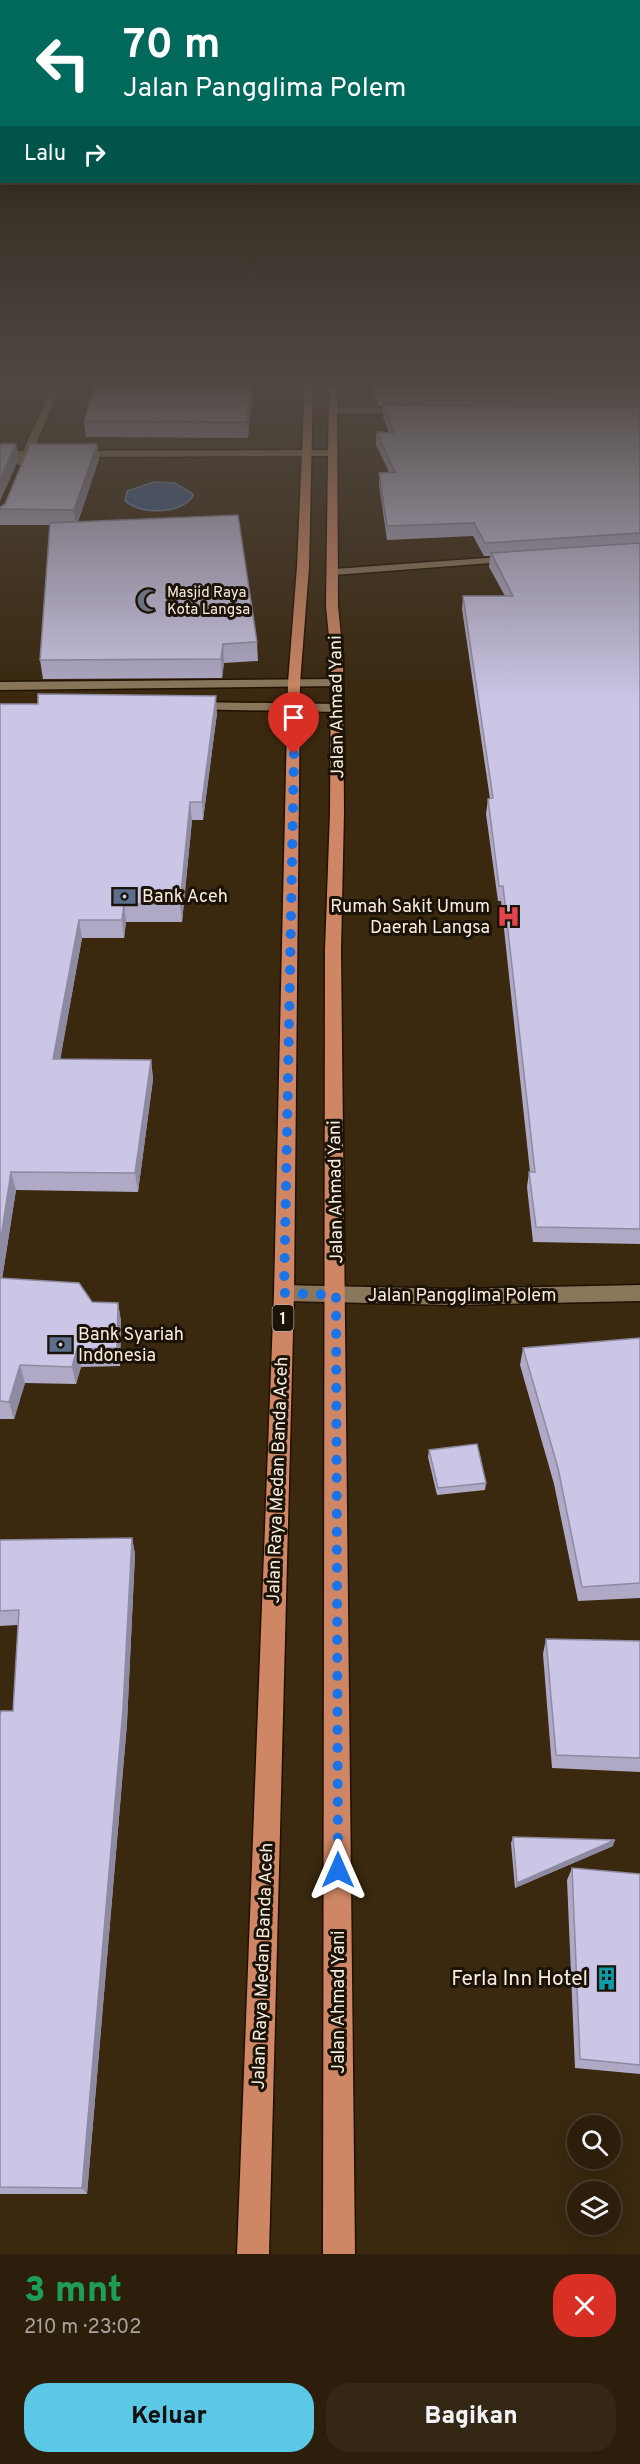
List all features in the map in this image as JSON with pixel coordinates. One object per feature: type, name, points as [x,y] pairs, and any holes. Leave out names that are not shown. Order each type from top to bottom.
[{"type":"main road","name":"Jalan Raya Medan Banda Aceh","points":[[254,2254],[284,1293],[294,683],[306,488]]},
{"type":"main road","name":"Jalan Ahmad Yani","points":[[333,488],[332,606],[337,708],[333,950],[339,2254]]},
{"type":"street","points":[[334,572],[520,558]]},
{"type":"street","points":[[0,687],[336,684]]},
{"type":"street","points":[[181,706],[337,708]]},
{"type":"street","name":"Jalan Pangglima Polem","points":[[284,1293],[453,1297],[640,1293]]},
{"type":"water","points":[[135,488],[183,488],[193,494],[192,498],[178,507],[159,511],[132,506],[125,501],[127,491]]},
{"type":"building","points":[[12,488],[82,488],[74,510],[0,509],[5,504]]},
{"type":"building","points":[[381,488],[640,488],[640,533],[485,543],[474,523],[387,526]]},
{"type":"building","name":"Masjid Raya Kota Langsa","points":[[238,515],[257,642],[223,644],[221,659],[40,660],[50,523]]},
{"type":"building","points":[[640,543],[640,1229],[536,1227],[529,1172],[535,1172],[503,886],[499,886],[488,799],[493,798],[463,596],[513,596],[491,553]]},
{"type":"building","points":[[38,694],[216,696],[202,802],[190,802],[180,904],[124,904],[122,920],[79,920],[53,1059],[151,1060],[135,1173],[11,1172],[0,1244],[0,704],[38,704]]},
{"type":"building","name":"Bank Syariah Indonesia","points":[[0,1278],[79,1283],[92,1302],[118,1303],[117,1348],[77,1349],[72,1367],[20,1365],[9,1402],[0,1401]]},
{"type":"building","points":[[640,1338],[640,1583],[582,1587],[558,1468],[523,1348]]},
{"type":"building","points":[[477,1444],[486,1483],[438,1488],[429,1450]]},
{"type":"building","points":[[132,1538],[123,1709],[82,2188],[0,2187],[0,1715],[1,1711],[13,1711],[19,1610],[0,1611],[0,1540]]},
{"type":"building","points":[[546,1639],[640,1641],[640,1758],[556,1755]]},
{"type":"building","points":[[513,1837],[615,1840],[517,1883]]},
{"type":"building","name":"Ferla Inn Hotel","points":[[572,1868],[640,1874],[640,2065],[580,2059]]},
{"type":"place","name":"Masjid Raya Kota Langsa","points":[[149,601]]},
{"type":"place","name":"Bank Aceh","points":[[124,896]]},
{"type":"place","name":"Rumah Sakit Umum Daerah Langsa","points":[[508,916]]},
{"type":"place","name":"Bank Syariah Indonesia","points":[[60,1344]]},
{"type":"place","name":"Ferla Inn Hotel","points":[[606,1978]]},
{"type":"route","points":[[294,754],[284,1293],[336,1295],[338,1870]]}]
